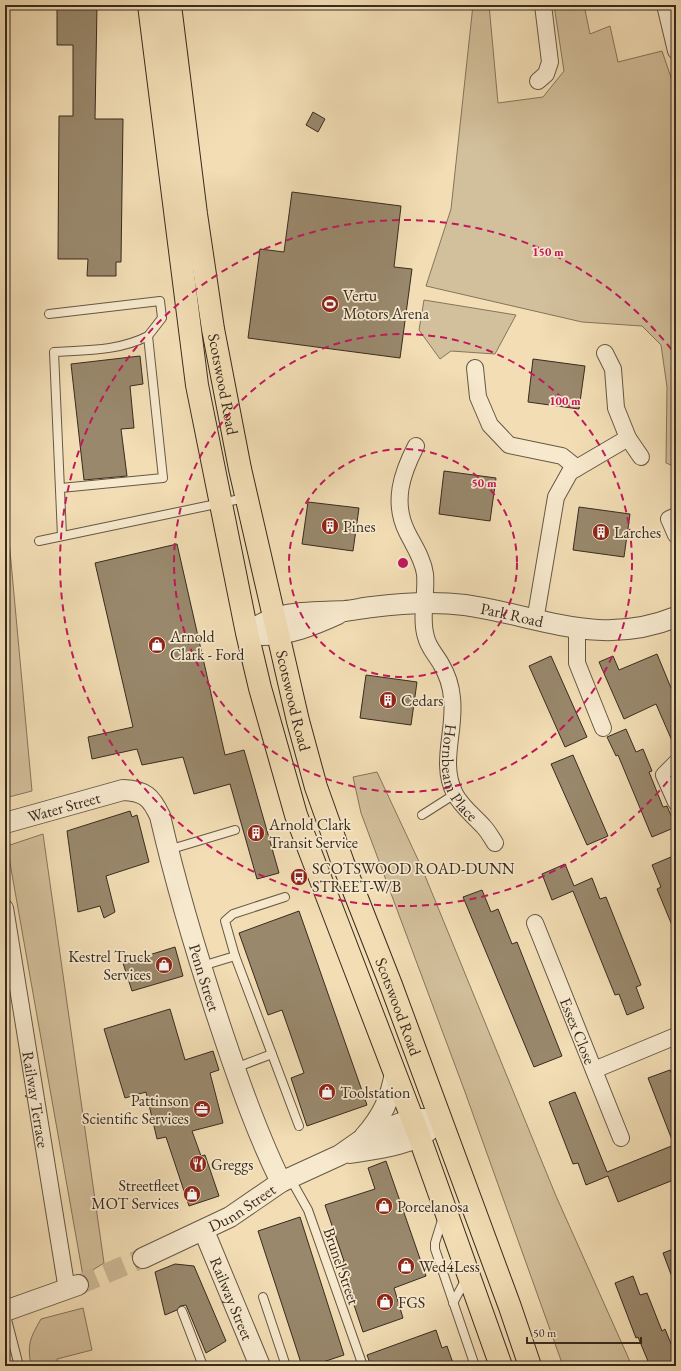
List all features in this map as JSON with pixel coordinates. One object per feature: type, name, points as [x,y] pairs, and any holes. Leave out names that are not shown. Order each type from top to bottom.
[{"type":"main road","name":"Scotswood Road","points":[[149,5],[188,330],[205,430],[247,633],[260,688],[296,815],[416,1127],[501,1366]]},
{"type":"main road","name":"Scotswood Road","points":[[170,5],[196,214],[213,329],[246,498],[298,721],[316,787],[343,863],[391,985],[510,1307],[530,1366]]},
{"type":"street","points":[[538,81],[546,74],[550,62],[543,5]]},
{"type":"street","points":[[666,5],[676,51]]},
{"type":"street","points":[[605,352],[613,369],[616,408],[628,438],[641,458]]},
{"type":"street","points":[[475,368],[478,397],[490,425],[509,445],[562,456],[577,468]]},
{"type":"street","points":[[536,621],[556,497],[570,472],[628,438]]},
{"type":"street","name":"Hornbeam Place","points":[[416,446],[402,476],[399,490],[400,512],[406,531],[422,563],[425,573],[425,637],[446,676],[452,697],[453,726],[448,768],[455,794],[484,827],[495,843]]},
{"type":"street","points":[[676,516],[670,519],[676,534]]},
{"type":"street","name":"Park Road","points":[[247,633],[258,624],[275,626],[314,611],[345,611],[426,602],[465,605],[536,621],[596,631],[626,630],[658,624],[676,617]]},
{"type":"street","points":[[577,629],[577,663],[603,728]]},
{"type":"street","points":[[676,763],[664,775],[676,802]]},
{"type":"street","name":"Water Street","points":[[5,823],[123,790]]},
{"type":"street","name":"Penn Street","points":[[123,790],[137,791],[147,796],[155,804],[160,816],[200,967],[257,1127],[285,1179]]},
{"type":"street","name":"Railway Terrace","points":[[5,908],[73,1288]]},
{"type":"street","name":"Essex Close","points":[[535,923],[621,1138]]},
{"type":"street","points":[[594,1070],[676,1036]]},
{"type":"street","name":"Dunn Street","points":[[360,1141],[372,1128],[387,1105],[395,1072]]},
{"type":"street","name":"Dunn Street","points":[[143,1258],[204,1231],[230,1217],[285,1179],[340,1155],[360,1141],[385,1129],[416,1127],[431,1129],[440,1119]]},
{"type":"street","name":"Dunn Street","points":[[340,1155],[390,1146],[416,1127]]},
{"type":"street","name":"Railway Street","points":[[204,1231],[256,1365]]},
{"type":"street","points":[[5,1312],[73,1288]]},
{"type":"lane","points":[[49,314],[160,301],[162,318],[148,336],[132,344],[121,347],[54,352],[62,536]]},
{"type":"lane","points":[[61,488],[162,478],[148,336]]},
{"type":"lane","points":[[39,541],[246,498]]},
{"type":"lane","points":[[422,815],[455,794]]},
{"type":"lane","points":[[168,850],[235,830]]},
{"type":"lane","points":[[285,897],[228,917],[225,921],[235,956],[298,1126]]},
{"type":"lane","points":[[200,967],[235,956]]},
{"type":"lane","points":[[235,1068],[272,1054]]},
{"type":"lane","name":"Brunel Street","points":[[285,1179],[308,1210],[363,1366]]},
{"type":"lane","points":[[446,1208],[435,1243],[435,1249],[475,1366]]},
{"type":"lane","points":[[453,1303],[469,1274]]},
{"type":"lane","points":[[263,1297],[286,1366]]},
{"type":"lane","points":[[182,1311],[203,1366]]},
{"type":"lane","points":[[5,1312],[19,1366]]},
{"type":"shaded area","points":[[473,5],[489,5],[498,103],[543,97],[564,71],[554,5],[584,5],[590,34],[610,26],[618,62],[662,51],[676,92],[676,467],[666,463],[667,387],[661,345],[642,326],[582,322],[426,286],[451,209]]},
{"type":"shaded area","points":[[424,300],[516,315],[495,354],[451,351],[440,359],[419,330]]},
{"type":"shaded area","points":[[5,496],[32,791],[5,798]]},
{"type":"shaded area","points":[[377,772],[421,866],[556,1196],[632,1366],[563,1366],[465,1092],[361,813],[353,777]]},
{"type":"shaded area","points":[[43,834],[104,1263],[83,1276],[7,846]]},
{"type":"shaded area","points":[[83,1308],[92,1350],[57,1359],[59,1366],[31,1366],[29,1352],[30,1341],[41,1319]]},
{"type":"building","points":[[57,5],[97,5],[95,119],[123,119],[121,262],[116,262],[116,276],[87,276],[88,259],[58,259],[59,116],[73,116],[73,45],[57,45]]},
{"type":"building","points":[[313,112],[325,119],[318,132],[306,125]]},
{"type":"building","name":"Vertu Motors Arena","points":[[292,192],[401,206],[394,267],[412,269],[400,358],[248,338],[260,249],[284,252]]},
{"type":"building","points":[[140,356],[143,384],[130,386],[134,428],[121,429],[127,476],[84,480],[71,364]]},
{"type":"building","points":[[533,359],[585,366],[579,409],[528,402]]},
{"type":"building","points":[[444,471],[496,478],[490,521],[439,514]]},
{"type":"building","name":"Pines","points":[[308,502],[359,508],[353,551],[302,544]]},
{"type":"building","name":"Larches","points":[[579,507],[630,514],[624,557],[573,550]]},
{"type":"building","name":"Arnold Clark - Ford","points":[[177,544],[225,755],[244,750],[279,873],[257,879],[230,784],[194,794],[183,757],[142,765],[137,749],[92,759],[88,737],[133,727],[95,563]]},
{"type":"building","points":[[657,654],[676,700],[676,750],[656,704],[624,719],[599,662],[613,656],[619,670]]},
{"type":"building","points":[[551,656],[587,737],[565,747],[529,666]]},
{"type":"building","name":"Cedars","points":[[366,675],[417,682],[411,725],[360,718]]},
{"type":"building","points":[[626,729],[636,752],[643,749],[652,771],[649,772],[663,807],[667,806],[676,827],[652,837],[618,755],[616,756],[607,737]]},
{"type":"building","points":[[573,755],[608,836],[587,845],[551,764]]},
{"type":"building","points":[[130,811],[132,817],[137,815],[149,862],[106,876],[115,912],[104,918],[100,906],[78,912],[67,831]]},
{"type":"building","points":[[671,857],[676,869],[676,935],[657,889],[661,887],[652,865]]},
{"type":"building","points":[[565,864],[574,886],[592,878],[600,899],[606,897],[641,985],[636,987],[644,1008],[627,1015],[619,994],[615,995],[573,891],[552,900],[542,874]]},
{"type":"building","points":[[482,890],[491,912],[498,909],[512,944],[517,942],[562,1056],[534,1067],[463,897]]},
{"type":"building","points":[[299,911],[367,1105],[307,1126],[291,1078],[304,1073],[282,1010],[268,1015],[239,933]]},
{"type":"building","points":[[175,947],[183,976],[132,991],[123,963]]},
{"type":"building","points":[[170,1009],[185,1060],[213,1051],[219,1070],[210,1073],[223,1123],[192,1131],[201,1156],[205,1155],[219,1196],[189,1206],[166,1137],[157,1139],[146,1092],[125,1098],[104,1029]]},
{"type":"building","points":[[670,1070],[676,1084],[676,1179],[618,1202],[608,1176],[586,1185],[578,1163],[573,1164],[549,1102],[575,1092],[607,1172],[674,1145],[648,1078]]},
{"type":"building","points":[[386,1161],[426,1276],[394,1288],[403,1318],[363,1332],[341,1262],[344,1261],[325,1205],[375,1189],[368,1168]]},
{"type":"building","points":[[300,1217],[344,1355],[311,1366],[302,1366],[258,1231]]},
{"type":"building","points":[[676,1248],[676,1285],[675,1285],[663,1253]]},
{"type":"building","points":[[175,1264],[194,1266],[226,1341],[206,1353],[186,1305],[180,1306],[177,1310],[165,1315],[155,1272]]},
{"type":"building","points":[[633,1276],[640,1295],[647,1293],[662,1331],[665,1329],[676,1356],[676,1366],[650,1366],[638,1337],[636,1338],[615,1283]]},
{"type":"building","points":[[436,1330],[442,1348],[447,1346],[454,1366],[371,1366],[367,1355]]},
{"type":"tunnel","points":[[78,1285],[143,1258]]},
{"type":"place","name":"Vertu Motors Arena","points":[[330,304]]},
{"type":"place","name":"Pines","points":[[330,526]]},
{"type":"place","name":"Larches","points":[[601,532]]},
{"type":"place","name":"Arnold Clark - Ford","points":[[157,645]]},
{"type":"place","name":"Cedars","points":[[388,700]]},
{"type":"place","name":"Arnold Clark Transit Service","points":[[256,833]]},
{"type":"place","name":"SCOTSWOOD ROAD-DUNN STREET-W/B","points":[[299,877]]},
{"type":"place","name":"Kestrel Truck Services","points":[[164,965]]},
{"type":"place","name":"Toolstation","points":[[327,1092]]},
{"type":"place","name":"Pattinson Scientific Services","points":[[202,1109]]},
{"type":"place","name":"Greggs","points":[[198,1164]]},
{"type":"place","name":"Streetfleet MOT Services","points":[[192,1194]]},
{"type":"place","name":"Porcelanosa","points":[[384,1206]]},
{"type":"place","name":"Wed4Less","points":[[406,1266]]},
{"type":"place","name":"FGS","points":[[385,1302]]}]
